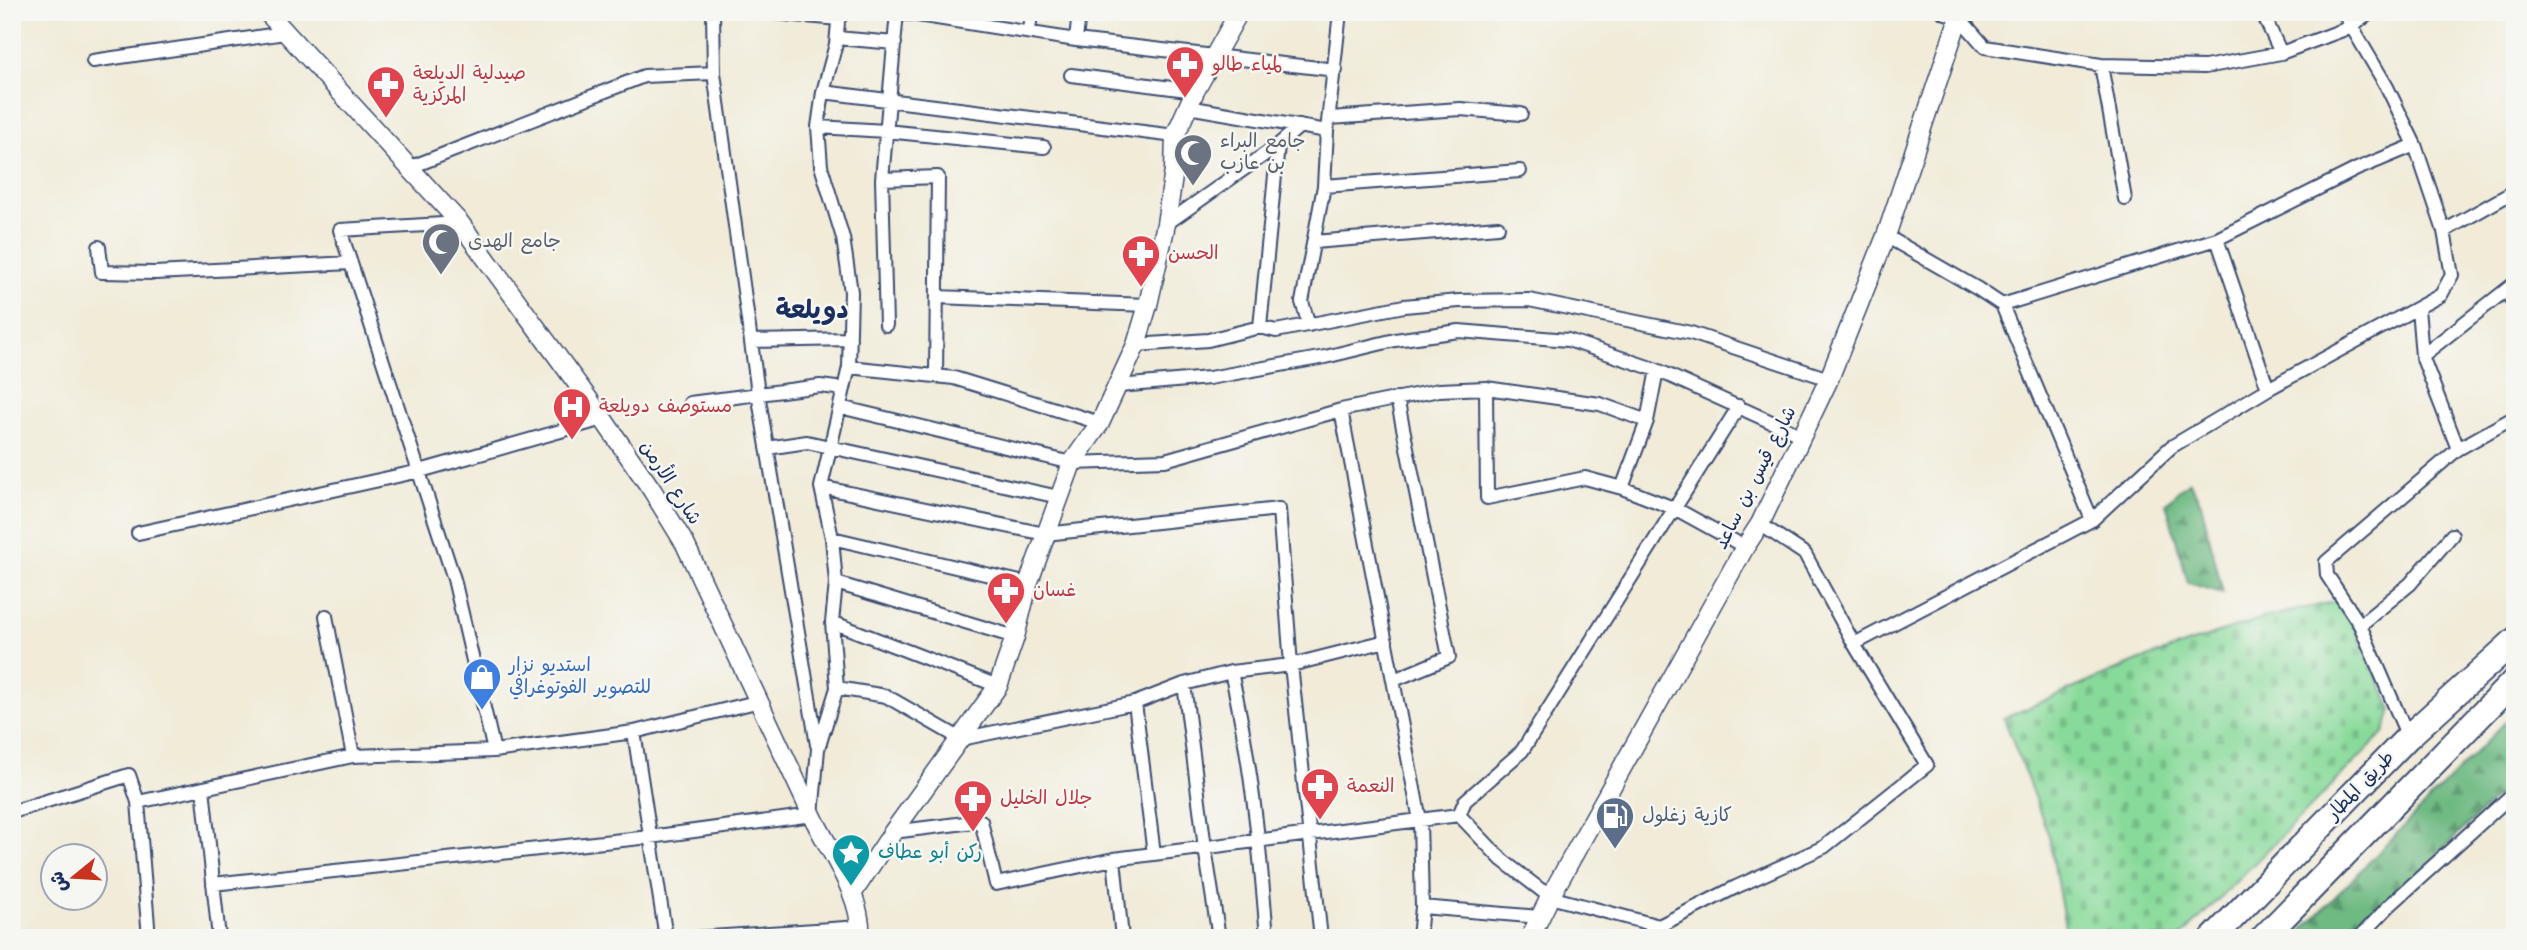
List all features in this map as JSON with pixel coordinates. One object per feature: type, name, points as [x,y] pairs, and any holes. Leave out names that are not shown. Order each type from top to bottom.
[{"type":"highway","name":"طريق المطار","points":[[2213,938],[2408,737],[2515,640]]},
{"type":"highway","name":"طريق المطار","points":[[2263,938],[2515,680]]},
{"type":"main road","name":"شارع الأرمن","points":[[267,12],[460,222],[652,490],[685,544],[852,894],[860,915],[861,933]]},
{"type":"main road","points":[[852,894],[892,832],[998,686],[1015,637],[1028,584],[1072,463],[1101,423],[1136,345],[1166,224],[1174,170],[1175,136],[1191,99],[1239,12]]},
{"type":"main road","name":"شارع قيس بن ساعد","points":[[1530,938],[1550,897],[1760,524],[1829,379],[1886,236],[1955,14]]},
{"type":"street","points":[[713,12],[714,74],[758,393],[818,749]]},
{"type":"street","points":[[213,884],[650,837],[812,815],[818,749],[837,688],[832,622],[836,583],[832,538],[821,487],[849,367],[850,339],[851,292],[843,238],[821,166],[818,127],[823,92],[837,38],[839,16],[763,12]]},
{"type":"street","points":[[886,325],[881,179],[898,12],[1076,40],[1336,70]]},
{"type":"street","points":[[1029,32],[1031,12]]},
{"type":"street","points":[[1076,40],[1079,12]]},
{"type":"street","points":[[1309,325],[1302,302],[1324,186],[1340,12]]},
{"type":"street","points":[[2262,12],[2281,53]]},
{"type":"street","points":[[1854,644],[2092,520],[2171,447],[2268,389],[2441,295],[2452,275],[2444,231],[2415,145],[2387,87],[2343,12]]},
{"type":"street","points":[[1955,14],[1985,47],[2101,65],[2205,67],[2281,53],[2351,27],[2371,12]]},
{"type":"street","points":[[93,61],[285,33]]},
{"type":"street","points":[[837,38],[895,43]]},
{"type":"street","points":[[2101,65],[2125,200]]},
{"type":"street","points":[[411,167],[644,76],[714,74]]},
{"type":"street","points":[[1071,75],[1191,99],[1300,126],[1460,109],[1521,114]]},
{"type":"street","points":[[823,92],[1175,136]]},
{"type":"street","points":[[1166,224],[1278,145],[1300,126]]},
{"type":"street","points":[[818,127],[1044,147]]},
{"type":"street","points":[[1260,327],[1278,145]]},
{"type":"street","points":[[2002,305],[2217,239],[2357,169],[2415,145]]},
{"type":"street","points":[[1324,186],[1520,171]]},
{"type":"street","points":[[881,179],[938,177],[936,376]]},
{"type":"street","points":[[2444,231],[2515,191]]},
{"type":"street","points":[[460,222],[341,230],[454,579],[494,751]]},
{"type":"street","points":[[1314,242],[1498,227]]},
{"type":"street","points":[[1886,236],[2002,305],[2092,520]]},
{"type":"street","points":[[2217,239],[2268,389]]},
{"type":"street","points":[[99,247],[102,272],[155,273],[351,263]]},
{"type":"street","points":[[2422,356],[2510,287],[2515,306]]},
{"type":"street","points":[[937,297],[1148,304]]},
{"type":"street","points":[[1136,345],[1208,340],[1260,327],[1276,331],[1404,306],[1459,301],[1529,300],[1691,334],[1829,379]]},
{"type":"street","points":[[2418,308],[2422,356],[2458,449]]},
{"type":"street","points":[[1119,386],[1209,378],[1325,357],[1395,340],[1459,331],[1568,340],[1657,370],[1802,436]]},
{"type":"street","points":[[751,341],[850,339]]},
{"type":"street","points":[[849,367],[954,378],[1101,423]]},
{"type":"street","points":[[1622,488],[1647,421],[1657,370]]},
{"type":"street","points":[[690,402],[820,386],[844,389]]},
{"type":"street","points":[[840,407],[1072,463],[1165,460],[1340,410],[1438,390],[1486,388],[1600,404],[1647,421]]},
{"type":"street","points":[[1486,388],[1487,498],[1586,478],[1622,488],[1676,509],[1745,547]]},
{"type":"street","points":[[1394,680],[1449,657],[1396,398]]},
{"type":"street","points":[[1459,815],[1465,801],[1522,751],[1739,407]]},
{"type":"street","points":[[1340,410],[1420,820],[1422,907],[1419,938]]},
{"type":"street","points":[[2408,737],[2360,625],[2327,575],[2326,562],[2458,449],[2515,417]]},
{"type":"street","points":[[138,533],[419,471],[603,419]]},
{"type":"street","points":[[767,448],[807,442],[1059,497]]},
{"type":"street","points":[[821,487],[1045,534],[1279,509],[1291,665],[1321,938]]},
{"type":"street","points":[[1459,815],[1503,860],[1550,897],[1659,926],[1824,847],[1927,765],[1854,644],[1805,554],[1760,524]]},
{"type":"street","points":[[2360,625],[2410,584],[2452,535]]},
{"type":"street","points":[[832,538],[1028,584]]},
{"type":"street","points":[[836,583],[1015,637]]},
{"type":"street","points":[[326,616],[353,756]]},
{"type":"street","points":[[832,622],[998,686]]},
{"type":"street","points":[[837,688],[886,695],[961,738],[1135,703],[1184,684],[1230,672],[1291,665],[1386,641]]},
{"type":"street","points":[[1230,672],[1243,724],[1259,841],[1267,938]]},
{"type":"street","points":[[1184,684],[1219,938]]},
{"type":"street","points":[[138,802],[353,756],[494,751],[634,732],[760,701]]},
{"type":"street","points":[[1135,703],[1154,854]]},
{"type":"street","points":[[634,732],[666,938]]},
{"type":"street","points":[[12,813],[129,775],[138,802],[149,938]]},
{"type":"street","points":[[202,788],[219,938]]},
{"type":"street","points":[[2359,938],[2389,906],[2515,792]]},
{"type":"street","points":[[892,832],[981,821],[996,884],[1114,859],[1459,815]]},
{"type":"street","points":[[1114,859],[1122,938]]},
{"type":"street","points":[[1422,907],[1540,917]]},
{"type":"street","points":[[695,938],[861,933]]},
{"type":"green space","points":[[2189,481],[2201,503],[2223,593],[2188,583],[2166,503]]},
{"type":"green space","points":[[2343,600],[2392,710],[2383,734],[2180,938],[2067,938],[2049,836],[2004,718],[2138,661],[2262,618]]},
{"type":"green space","points":[[2515,712],[2515,778],[2354,938],[2295,938]]},
{"type":"place","name":"لمياء طالو","points":[[1185,99]]},
{"type":"place","name":"صيدلية الديلعة المركزية","points":[[386,119]]},
{"type":"place","name":"جامع البراء بن عازب","points":[[1193,187]]},
{"type":"place","name":"جامع الهدى","points":[[441,276]]},
{"type":"place","name":"الحسن","points":[[1141,288]]},
{"type":"place","name":"مستوصف دويلعة","points":[[572,441]]},
{"type":"place","name":"غسان","points":[[1006,625]]},
{"type":"place","name":"استديو نزار للتصوير الفوتوغرافي","points":[[482,711]]},
{"type":"place","name":"النعمة","points":[[1320,821]]},
{"type":"place","name":"جلال الخليل","points":[[973,833]]},
{"type":"place","name":"كازية زغلول","points":[[1615,850]]},
{"type":"place","name":"ركن أبو عطاف","points":[[851,887]]},
{"type":"district","name":"دويلعة","points":[[812,311]]}]
